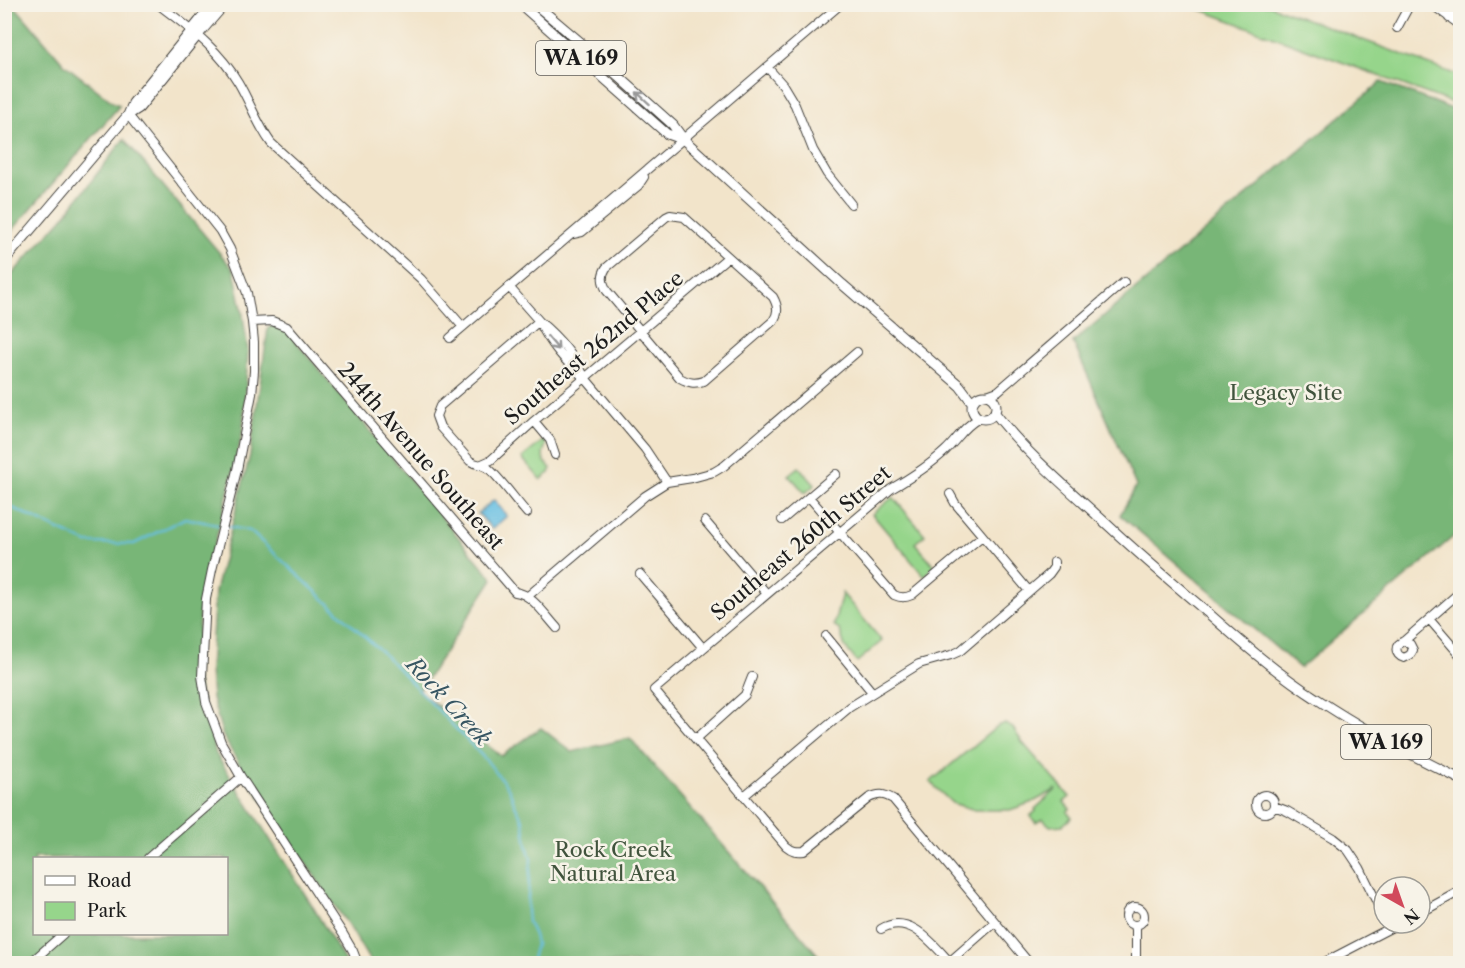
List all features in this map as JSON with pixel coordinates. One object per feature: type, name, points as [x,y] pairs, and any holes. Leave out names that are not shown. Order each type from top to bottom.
[{"type":"main road","points":[[195,32],[213,4]]},
{"type":"main road","points":[[4,261],[128,115],[133,103],[195,32],[225,4]]},
{"type":"main road","name":"WA 169","points":[[520,4],[532,9],[568,33],[673,125],[684,140],[838,282],[960,386],[986,397],[996,406],[992,415],[1058,479],[1138,553],[1234,636],[1316,699],[1409,754],[1461,779]]},
{"type":"main road","name":"WA 169","points":[[532,9],[667,134],[684,140]]},
{"type":"main road","points":[[986,397],[973,418],[983,420],[992,415]]},
{"type":"street","points":[[158,4],[218,53],[234,75],[271,143],[421,279],[463,327]]},
{"type":"street","points":[[1397,28],[1410,4]]},
{"type":"street","points":[[1431,4],[1461,25]]},
{"type":"street","points":[[450,338],[839,5]]},
{"type":"street","points":[[1449,18],[1461,5]]},
{"type":"street","points":[[767,67],[783,85],[795,105],[813,150],[827,174],[851,204]]},
{"type":"street","points":[[128,115],[220,231],[241,275],[252,322],[255,357],[252,394],[237,470],[206,598],[202,667],[206,702],[217,733],[240,777],[343,934],[358,963]]},
{"type":"street","points":[[670,215],[684,217],[728,257],[773,297],[778,311],[773,321],[704,381],[688,382],[680,378],[607,291],[602,275],[606,268],[670,215]]},
{"type":"street","name":"Southeast 262nd Place","points":[[482,464],[491,460],[728,257]]},
{"type":"street","points":[[986,397],[1124,282]]},
{"type":"street","points":[[509,287],[580,367],[585,378],[645,449],[667,482]]},
{"type":"street","name":"244th Avenue Southeast","points":[[252,322],[272,321],[287,327],[515,592],[528,596],[556,628]]},
{"type":"street","points":[[527,513],[490,470],[482,464],[470,461],[440,427],[436,416],[440,406],[539,321]]},
{"type":"street","points":[[528,596],[645,496],[667,482],[714,472],[724,466],[857,352]]},
{"type":"street","name":"Southeast 260th Street","points":[[696,739],[654,690],[891,489],[945,451],[973,418]]},
{"type":"street","points":[[534,421],[550,440],[555,455]]},
{"type":"street","points":[[782,520],[836,474]]},
{"type":"street","points":[[950,494],[955,503],[1029,591]]},
{"type":"street","points":[[809,496],[894,595],[902,597],[912,595],[982,536]]},
{"type":"street","points":[[705,521],[767,594]]},
{"type":"street","points":[[744,796],[850,707],[872,692],[919,664],[960,651],[1049,574],[1054,567],[1054,562]]},
{"type":"street","points":[[640,574],[703,648]]},
{"type":"street","points":[[1404,641],[1461,592]]},
{"type":"street","points":[[1429,619],[1461,655]]},
{"type":"street","points":[[826,636],[872,692]]},
{"type":"street","points":[[752,678],[745,695],[696,739],[786,846],[798,852],[804,851],[869,798],[876,794],[885,794],[893,799],[1030,963]]},
{"type":"street","points":[[149,857],[240,777]]},
{"type":"street","points":[[1274,806],[1287,811],[1333,838],[1348,850],[1372,892]]},
{"type":"street","points":[[1432,907],[1461,891]]},
{"type":"street","points":[[881,929],[890,924],[908,925],[929,939],[948,962],[995,922]]},
{"type":"street","points":[[1136,925],[1136,963]]},
{"type":"street","points":[[29,963],[61,935]]},
{"type":"street","points":[[1320,963],[1372,935]]},
{"type":"green space","points":[[13,4],[64,64],[114,103],[120,105],[5,239],[4,5]]},
{"type":"green space","points":[[1188,5],[1269,5],[1460,76],[1460,106]]},
{"type":"green space","name":"Legacy Site","points":[[1381,82],[1460,112],[1460,531],[1300,668],[1120,515],[1136,486],[1073,342]]},
{"type":"green space","points":[[124,139],[234,270],[248,351],[243,430],[200,596],[196,677],[216,754],[346,963],[5,964],[5,282],[62,219]]},
{"type":"green space","name":"Rock Creek Natural Area","points":[[273,325],[288,332],[493,579],[419,691],[501,756],[541,728],[572,752],[630,738],[825,963],[371,963],[351,929],[247,778],[223,736],[212,698],[210,669],[215,591],[250,455],[268,328]]},
{"type":"green space","points":[[544,440],[546,445],[543,458],[551,468],[541,480],[522,458]]},
{"type":"green space","points":[[799,467],[815,485],[805,493],[789,475]]},
{"type":"green space","points":[[893,497],[925,535],[915,543],[935,566],[924,576],[872,514]]},
{"type":"green space","points":[[842,593],[882,641],[857,662],[845,647],[840,631],[834,625]]},
{"type":"green space","points":[[1005,724],[1013,728],[1022,742],[1070,797],[1064,802],[1070,809],[1067,812],[1072,817],[1063,825],[1050,826],[1043,819],[1036,823],[1030,816],[1057,789],[1033,802],[1010,810],[975,810],[952,803],[930,782],[999,725]]},
{"type":"water","points":[[494,500],[507,516],[492,529],[478,513]]},
{"type":"waterway","name":"Rock Creek","points":[[4,504],[87,543],[134,544],[185,518],[218,525]]},
{"type":"waterway","name":"Rock Creek","points":[[225,526],[250,531],[386,656],[487,761],[509,789],[523,820],[531,859],[527,910],[528,922],[536,944],[533,964]]}]
